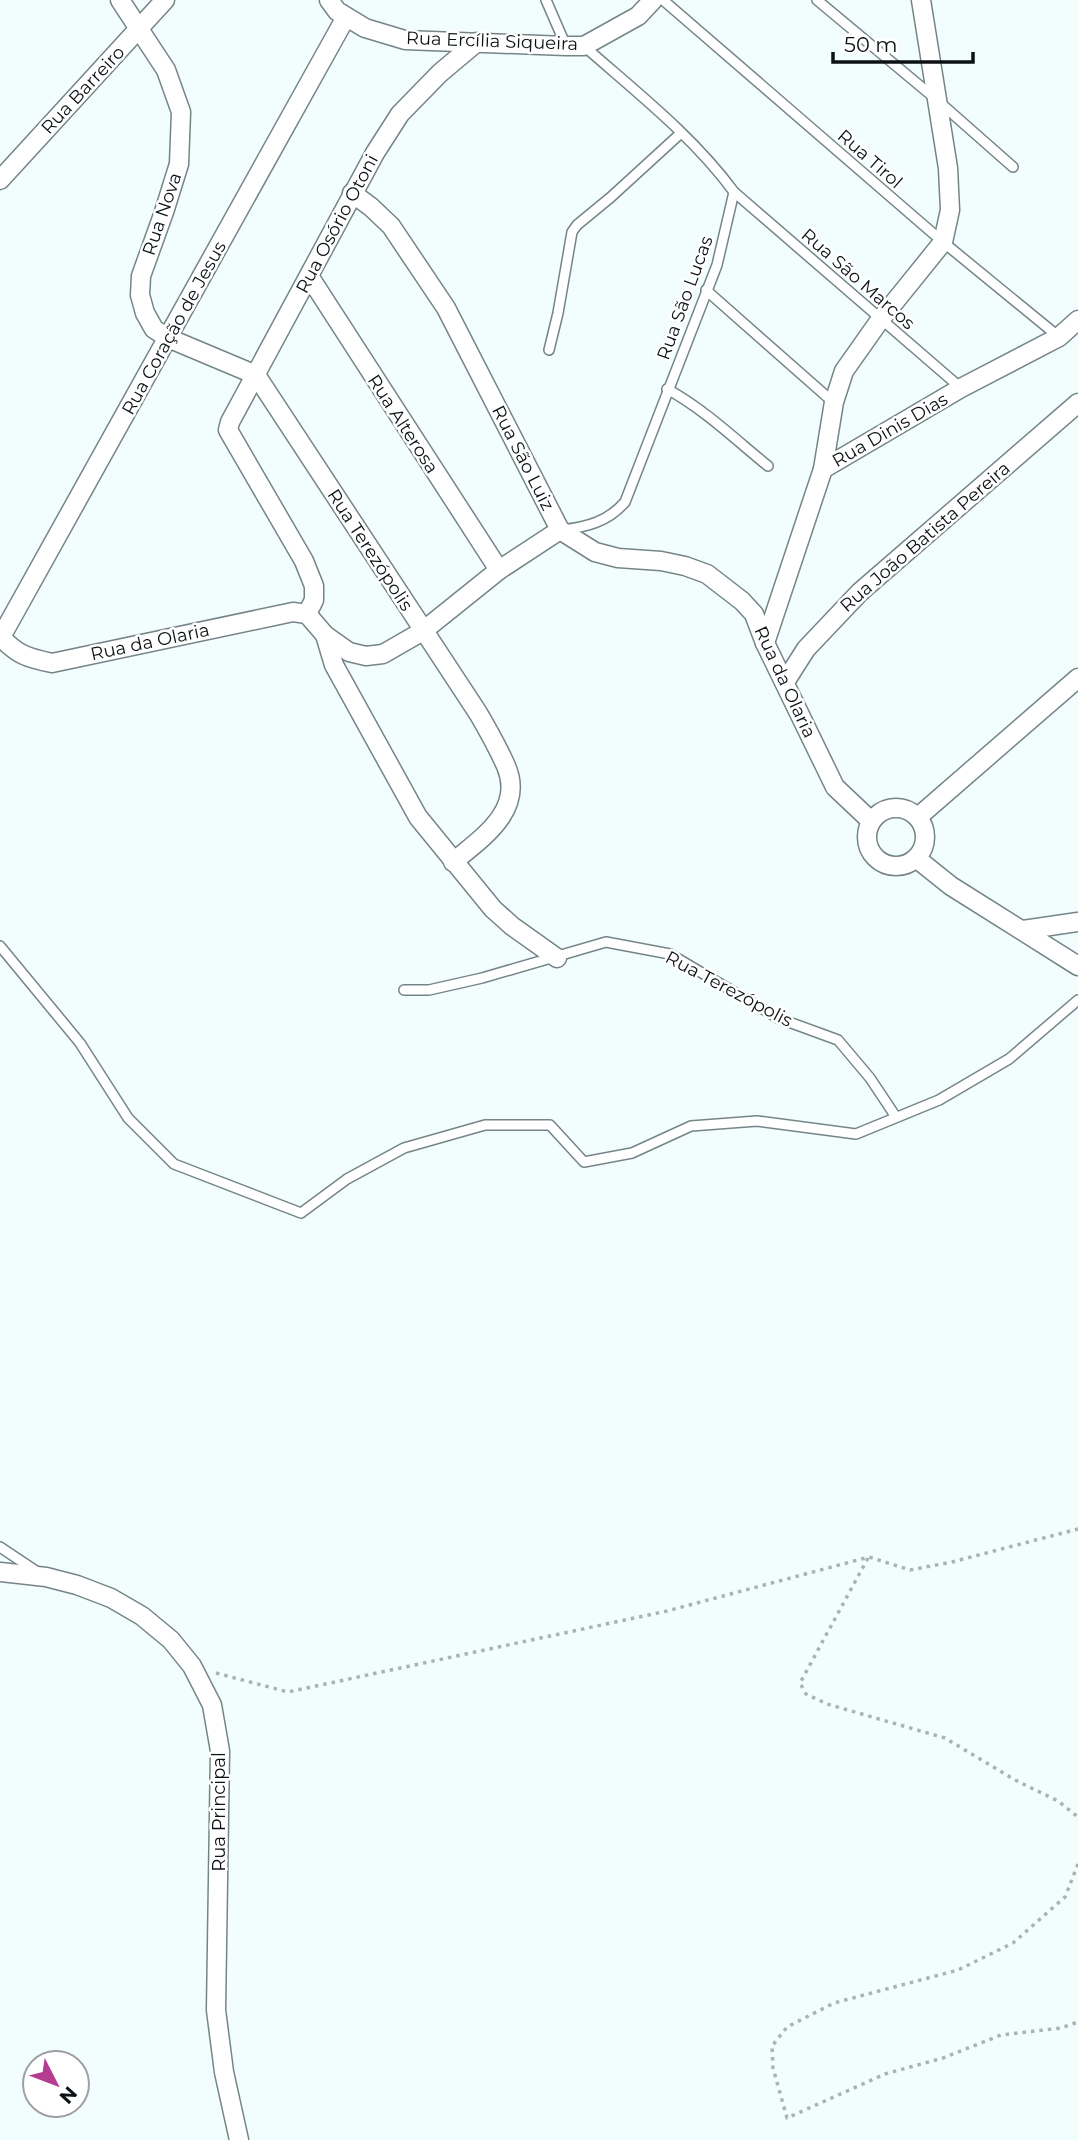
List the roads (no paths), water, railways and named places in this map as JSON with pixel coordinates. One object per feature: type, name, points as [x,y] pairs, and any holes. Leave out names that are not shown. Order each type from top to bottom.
[{"type":"street","name":"Rua Nova","points":[[120,0],[166,70],[181,112],[179,164],[141,276],[140,295],[145,313],[154,329],[169,338],[256,375]]},
{"type":"street","name":"Rua Barreiro","points":[[0,180],[164,0]]},
{"type":"street","name":"Rua Ercília Siqueira","points":[[331,1],[346,17],[365,28],[405,40],[575,46],[638,16],[653,0]]},
{"type":"street","points":[[823,469],[834,402],[844,371],[880,320],[943,243],[950,210],[948,168],[921,0]]},
{"type":"street","name":"Rua Coração de Jesus","points":[[1,637],[346,17]]},
{"type":"street","name":"Rua Osório Otoni","points":[[307,614],[314,600],[314,586],[304,561],[228,429],[352,193],[400,114],[440,73],[477,43]]},
{"type":"street","name":"Rua São Luiz","points":[[325,635],[349,652],[366,656],[383,654],[423,631],[499,570],[560,530],[446,309],[391,226],[372,207],[352,193]]},
{"type":"street","name":"Rua Alterosa","points":[[309,276],[499,570]]},
{"type":"street","name":"Rua Dinis Dias","points":[[765,643],[823,469],[961,388],[1059,337],[1078,320]]},
{"type":"street","name":"Rua Terezópolis","points":[[256,375],[478,713],[508,769],[510,799],[501,817],[488,833],[453,862]]},
{"type":"street","name":"Rua João Batista Pereira","points":[[785,682],[806,649],[860,592],[1078,403]]},
{"type":"street","name":"Rua da Olaria","points":[[560,530],[595,552],[618,558],[661,561],[707,574],[728,588],[754,614],[765,643],[835,787],[871,821]]},
{"type":"street","name":"Rua da Olaria","points":[[1,637],[14,650],[28,658],[52,663],[293,612],[307,614]]},
{"type":"street","points":[[307,614],[325,635],[334,665],[418,817],[453,862],[503,918],[557,958]]},
{"type":"street","points":[[918,817],[1078,678]]},
{"type":"street","points":[[894,807],[911,811],[918,817],[923,824],[925,842],[916,858],[899,866],[881,862],[874,856],[867,839],[871,821],[877,814],[894,807]]},
{"type":"street","points":[[916,858],[951,886],[1078,966]]},
{"type":"street","points":[[1023,930],[1078,922]]},
{"type":"street","name":"Rua Principal","points":[[0,1572],[47,1577],[77,1585],[111,1598],[142,1616],[171,1640],[192,1666],[212,1705],[220,1751],[216,2010],[224,2072],[239,2140]]},
{"type":"lane","points":[[546,0],[575,46],[681,133],[716,168],[734,192]]},
{"type":"lane","name":"Rua Tirol","points":[[663,0],[943,243],[1059,337]]},
{"type":"lane","points":[[817,0],[1013,167]]},
{"type":"lane","points":[[549,350],[568,248],[577,225],[681,133]]},
{"type":"lane","name":"Rua São Lucas","points":[[560,530],[596,523],[615,514],[625,502],[717,265],[734,192]]},
{"type":"lane","name":"Rua São Marcos","points":[[734,192],[961,388]]},
{"type":"lane","points":[[706,290],[834,402]]},
{"type":"lane","points":[[667,389],[711,419],[768,467]]},
{"type":"lane","name":"Rua Terezópolis","points":[[404,990],[429,990],[557,958],[606,942],[670,954],[778,1018],[838,1040],[870,1078],[896,1117]]},
{"type":"lane","points":[[0,946],[80,1044],[128,1118],[174,1164],[301,1213],[347,1179],[404,1148],[485,1125],[550,1125],[584,1162],[632,1153],[691,1126],[757,1121],[856,1134],[939,1100],[1009,1059],[1078,1000]]},
{"type":"lane","points":[[0,1547],[47,1577]]}]
